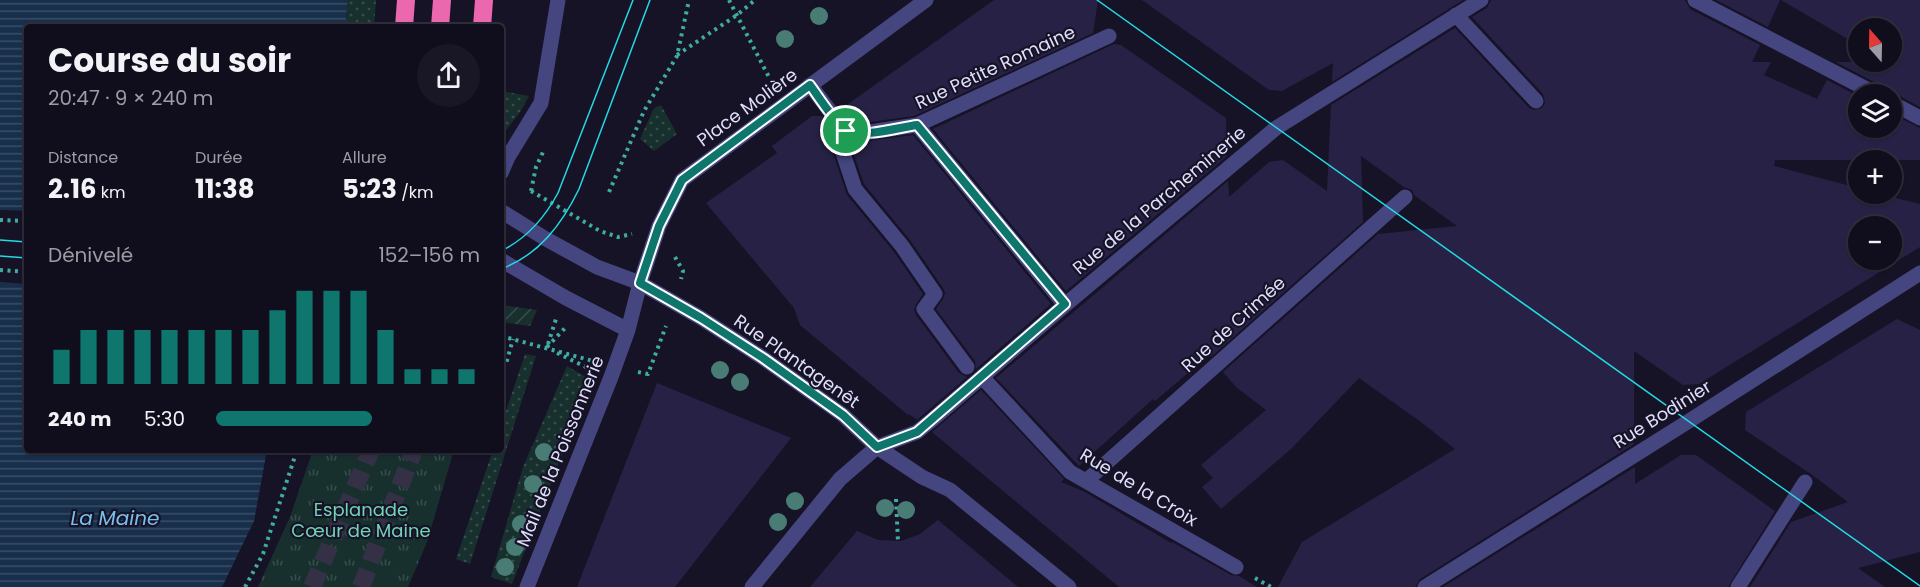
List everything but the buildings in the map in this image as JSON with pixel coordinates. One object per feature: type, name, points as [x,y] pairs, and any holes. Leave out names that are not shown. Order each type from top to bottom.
[{"type":"highway","points":[[404,24],[406,0]]},
{"type":"highway","points":[[440,24],[442,0]]},
{"type":"highway","points":[[482,24],[484,0]]},
{"type":"street","points":[[504,166],[541,103],[558,0]]},
{"type":"street","name":"Place Molière","points":[[640,283],[659,226],[682,180],[926,0]]},
{"type":"street","name":"Rue de la Parcheminerie","points":[[877,447],[917,432],[1065,304],[1276,128],[1481,0]]},
{"type":"street","points":[[1695,0],[1857,84]]},
{"type":"street","points":[[1456,15],[1536,101]]},
{"type":"street","name":"Rue Petite Romaine","points":[[846,131],[863,133],[917,125],[1109,36]]},
{"type":"street","points":[[810,85],[846,131],[841,147],[855,189],[902,246],[935,294],[924,309],[967,367]]},
{"type":"street","points":[[1902,108],[1920,118]]},
{"type":"street","points":[[917,125],[1065,304]]},
{"type":"street","name":"Rue de Crimée","points":[[1086,481],[1405,197]]},
{"type":"street","name":"Rue Plantagenêt","points":[[504,213],[597,267],[640,283],[701,318],[763,358],[843,415],[877,447],[922,477],[950,490],[1069,587]]},
{"type":"street","points":[[504,262],[566,298],[628,330]]},
{"type":"street","name":"Rue Bodinier","points":[[1425,587],[1920,273]]},
{"type":"street","name":"Mail de la Poissonnerie","points":[[527,587],[628,330],[640,283]]},
{"type":"street","name":"Rue de la Croix","points":[[982,377],[1070,472],[1236,567]]},
{"type":"street","points":[[752,587],[840,479],[877,447]]},
{"type":"street","points":[[1738,587],[1805,482]]},
{"type":"path","points":[[609,192],[644,111],[677,56],[688,0]]},
{"type":"path","points":[[729,0],[783,105]]},
{"type":"path","points":[[677,56],[755,0]]},
{"type":"path","points":[[531,191],[600,231],[618,237],[633,234],[655,242]]},
{"type":"path","points":[[0,220],[24,221]]},
{"type":"path","points":[[0,270],[24,272]]},
{"type":"path","points":[[547,347],[559,311]]},
{"type":"path","points":[[504,337],[547,347],[592,370]]},
{"type":"path","points":[[504,364],[506,364],[513,339]]},
{"type":"path","points":[[245,587],[263,554],[296,453]]},
{"type":"path","points":[[896,499],[898,542]]},
{"type":"green space","points":[[348,0],[376,0],[374,24],[345,24]]},
{"type":"green space","points":[[504,92],[529,96],[504,133]]},
{"type":"green space","points":[[661,105],[677,134],[654,151],[640,139],[654,108]]},
{"type":"green space","points":[[504,305],[537,310],[530,326],[504,322]]},
{"type":"green space","points":[[525,354],[536,356],[470,564],[456,559],[492,453],[504,453],[504,417]]},
{"type":"green space","points":[[567,366],[591,380],[512,584],[491,577],[523,467]]},
{"type":"green space","name":"Esplanade Cœur de Maine","points":[[312,453],[453,453],[427,542],[408,587],[258,587],[290,517]]},
{"type":"water","name":"La Maine","points":[[0,0],[348,0],[345,24],[24,24],[24,453],[266,453],[254,521],[222,587],[0,587]]},
{"type":"pier","points":[[0,210],[24,211],[24,284],[0,282]]},
{"type":"tunnel","points":[[312,587],[370,453]]},
{"type":"tunnel","points":[[361,587],[413,453]]},
{"type":"tram line","points":[[504,249],[534,227],[558,193],[633,0]]},
{"type":"tram line","points":[[504,268],[527,256],[538,247],[557,226],[572,202],[579,189],[650,0]]},
{"type":"tram line","points":[[1097,0],[1920,586]]},
{"type":"tram line","points":[[0,240],[24,242]]},
{"type":"tram line","points":[[0,256],[24,258]]},
{"type":"route","points":[[810,85],[846,131],[856,134],[917,125],[1065,304],[917,432],[877,447],[843,415],[763,358],[701,318],[690,314],[640,283],[659,226],[682,180],[699,165],[810,85]]}]
